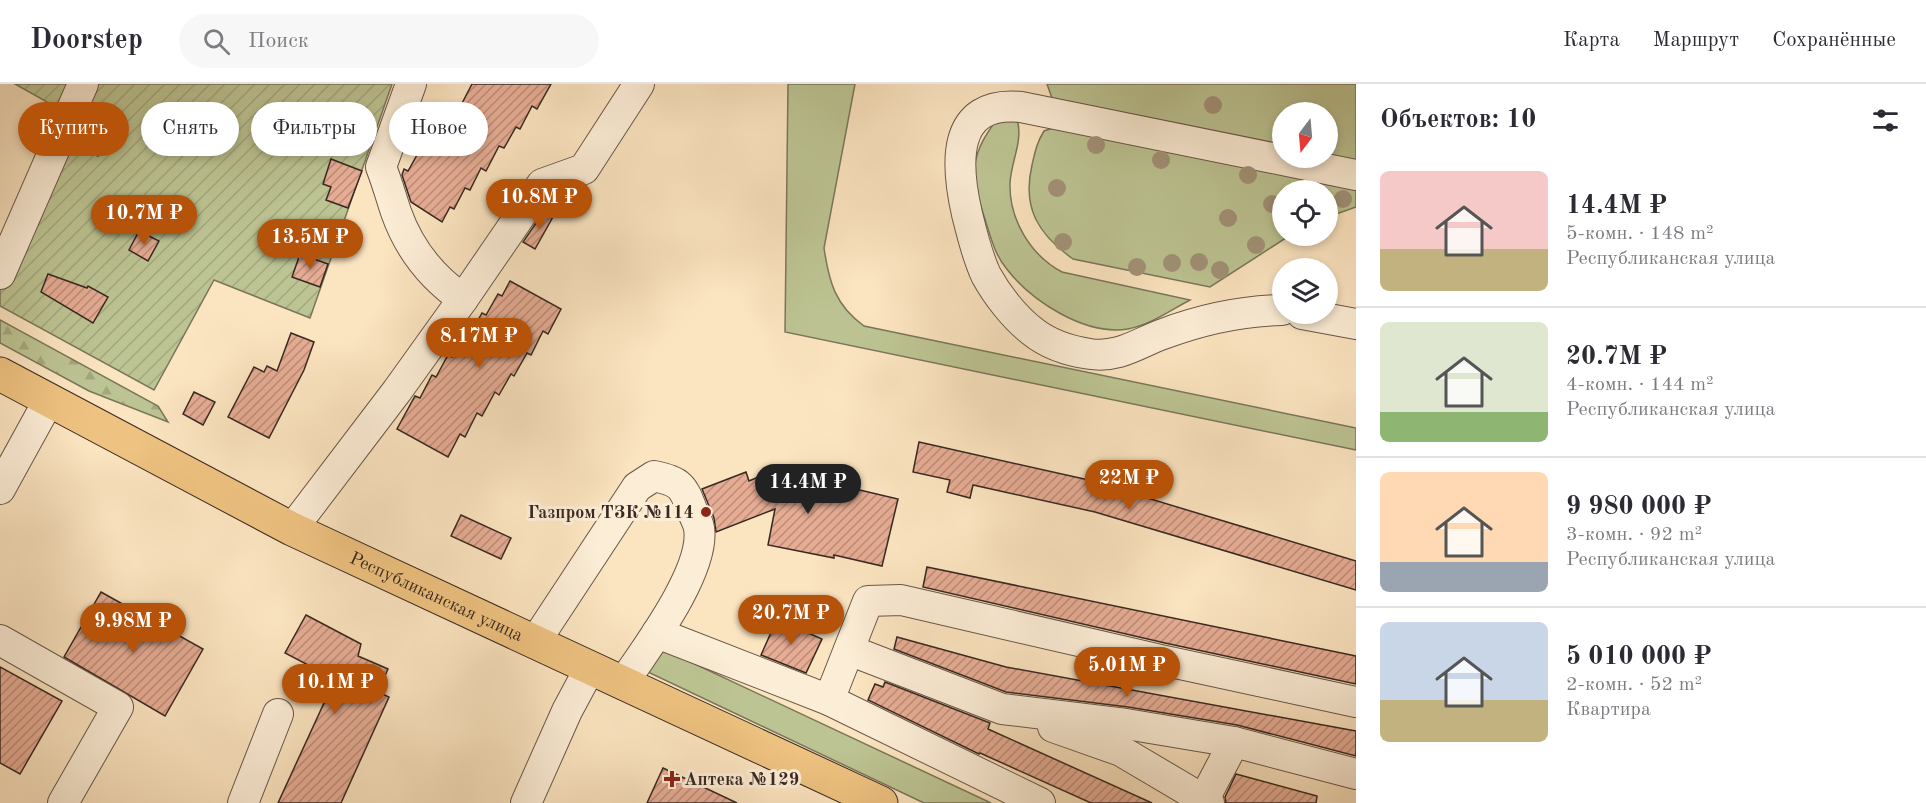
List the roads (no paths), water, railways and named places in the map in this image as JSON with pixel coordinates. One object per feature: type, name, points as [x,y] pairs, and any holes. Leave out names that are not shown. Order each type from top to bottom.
[{"type":"main road","name":"Республиканская улица","points":[[0,374],[292,529],[881,803]]},
{"type":"street","points":[[0,274],[83,84]]},
{"type":"street","points":[[411,84],[381,167],[390,187],[396,212],[414,252],[447,288],[463,300]]},
{"type":"street","points":[[292,529],[463,300],[542,184],[584,169],[639,84]]},
{"type":"street","points":[[1272,310],[1248,311],[1211,319],[1161,334],[1129,351],[1092,355],[1061,348],[1032,331],[1007,306],[986,274],[971,230],[962,191],[959,162],[960,145],[966,130],[975,118],[989,109],[1005,106],[1356,176]]},
{"type":"street","points":[[1338,321],[1356,324]]},
{"type":"street","points":[[0,489],[49,400]]},
{"type":"street","points":[[535,642],[638,487],[654,476],[671,480],[684,489],[699,527],[695,560],[681,592],[623,683]]},
{"type":"street","points":[[829,700],[868,601],[901,600],[1356,702]]},
{"type":"street","points":[[657,633],[829,700],[1040,803]]},
{"type":"street","points":[[0,640],[118,707],[63,803]]},
{"type":"street","points":[[849,650],[1002,709],[1124,737],[1234,742],[1356,774]]},
{"type":"street","points":[[526,803],[567,711],[590,668]]},
{"type":"street","points":[[243,803],[278,714]]},
{"type":"street","points":[[1124,737],[1206,802],[1234,742]]},
{"type":"place","name":"Газпром ТЗК №114","points":[[706,512]]},
{"type":"place","name":"Аптека №129","points":[[672,779]]}]
